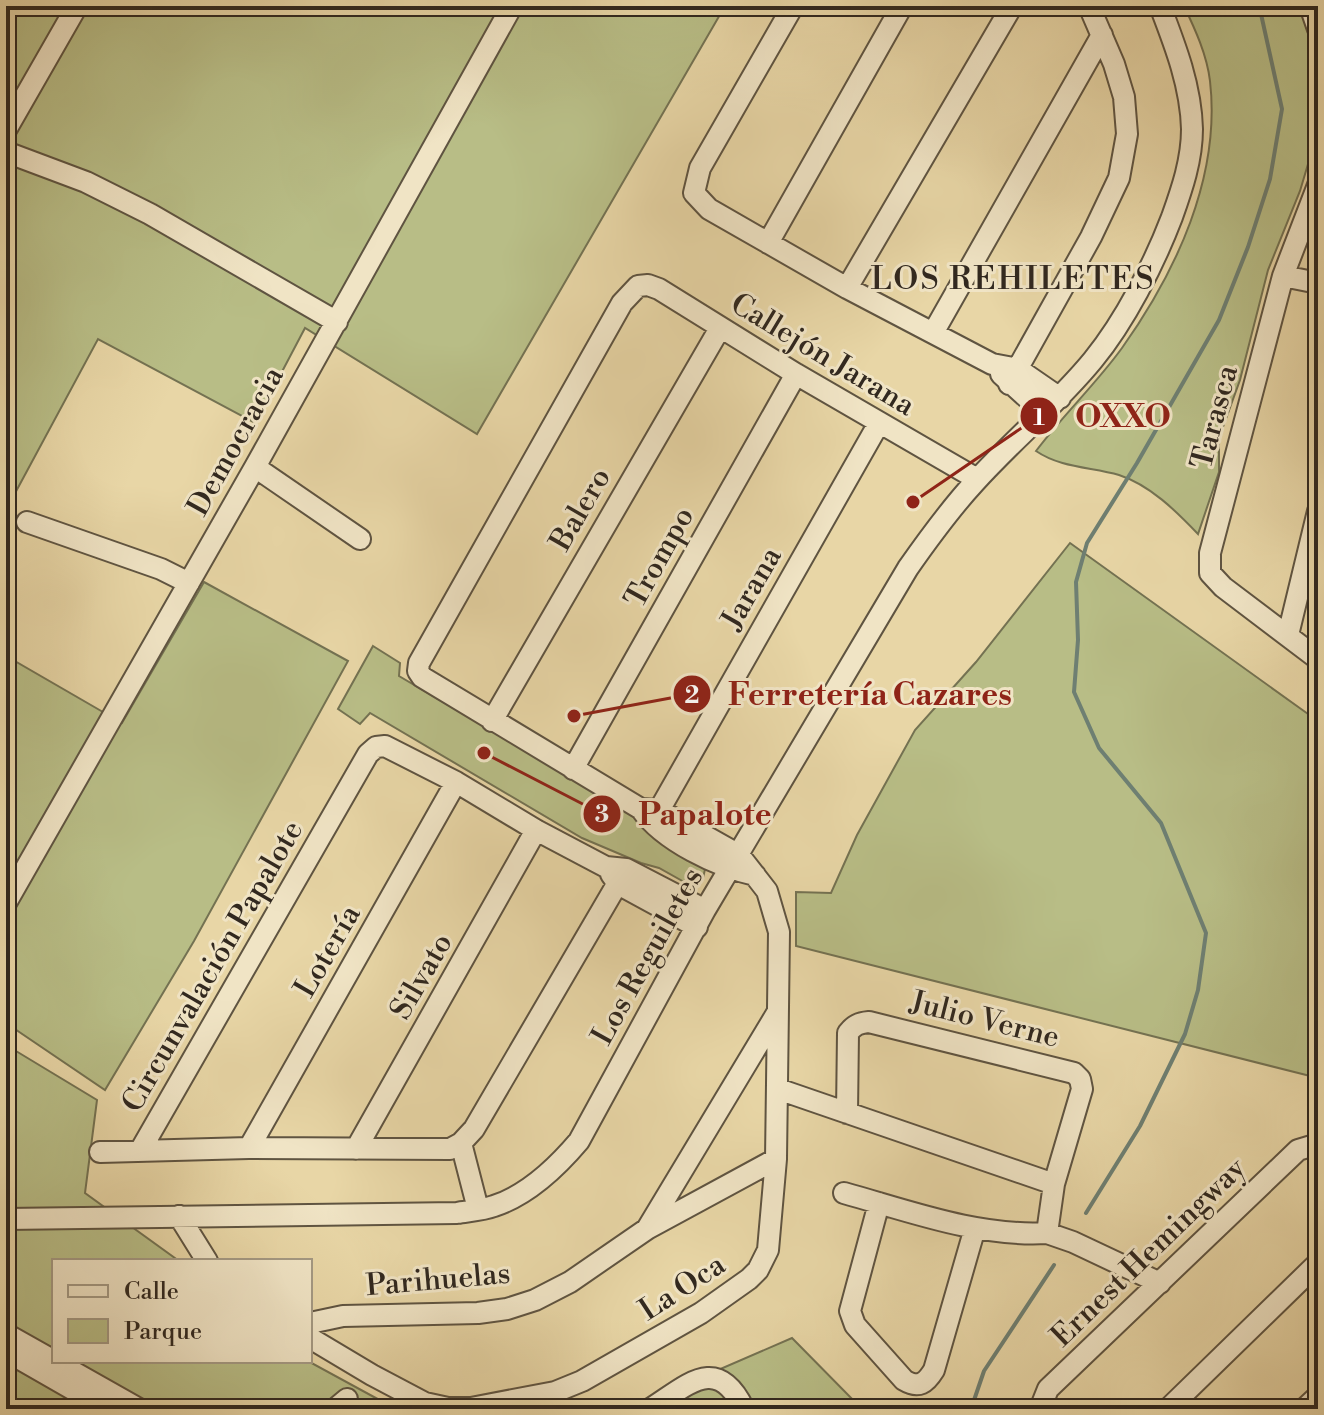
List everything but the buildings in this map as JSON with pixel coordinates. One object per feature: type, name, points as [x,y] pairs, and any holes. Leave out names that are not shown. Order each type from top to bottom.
[{"type":"street","points":[[6,130],[77,6]]},
{"type":"street","name":"Democracia","points":[[6,903],[337,322],[512,6]]},
{"type":"street","points":[[793,6],[700,168],[694,193],[709,209],[847,288],[1013,377],[1060,398]]},
{"type":"street","points":[[768,243],[902,6]]},
{"type":"street","points":[[847,288],[1012,6]]},
{"type":"street","points":[[1013,377],[1091,237],[1119,178],[1127,134],[1124,97],[1089,6]]},
{"type":"street","name":"Los Reguiletes","points":[[6,1219],[457,1213],[496,1206],[557,1167],[579,1141],[701,918],[908,568],[941,520],[977,479],[1045,414],[1095,357],[1134,296],[1164,238],[1186,180],[1192,129],[1186,81],[1160,6]]},
{"type":"street","points":[[1310,6],[1318,29]]},
{"type":"street","points":[[933,333],[1102,35]]},
{"type":"street","points":[[6,152],[86,182],[150,214],[337,322]]},
{"type":"street","name":"Tarasca","points":[[1318,188],[1283,276],[1210,553],[1210,573],[1223,587],[1318,659]]},
{"type":"street","points":[[1283,276],[1318,283]]},
{"type":"street","name":"Callejón Jarana","points":[[492,721],[422,677],[418,671],[419,663],[622,303],[638,286],[648,285],[659,289],[796,374],[977,479]]},
{"type":"street","name":"Balero","points":[[492,721],[720,328]]},
{"type":"street","name":"Trompo","points":[[573,769],[796,374]]},
{"type":"street","points":[[1013,377],[1045,414]]},
{"type":"street","name":"Jarana","points":[[651,815],[879,423]]},
{"type":"street","points":[[255,467],[360,539]]},
{"type":"street","points":[[1288,635],[1318,511]]},
{"type":"street","points":[[27,522],[161,569],[189,583]]},
{"type":"street","points":[[492,721],[734,862]]},
{"type":"street","name":"Circunvalación Papalote","points":[[140,1151],[368,754],[376,747],[385,746],[456,782],[536,830],[701,918]]},
{"type":"street","name":"Lotería","points":[[249,1148],[456,782]]},
{"type":"street","name":"Silvato","points":[[356,1149],[536,830]]},
{"type":"street","name":"La Oca","points":[[312,1339],[406,1393],[437,1405],[471,1408],[555,1392],[612,1366],[735,1290],[758,1270],[768,1250],[776,1159],[779,932],[767,891],[755,875],[734,862]]},
{"type":"street","points":[[478,1209],[461,1143],[474,1129],[617,873]]},
{"type":"street","name":"Parihuelas","points":[[647,1229],[778,1012]]},
{"type":"street","name":"Julio Verne","points":[[847,1113],[848,1033],[860,1023],[869,1022],[1065,1069],[1080,1079],[1082,1089],[1054,1184]]},
{"type":"street","points":[[778,1089],[1054,1184],[1047,1233]]},
{"type":"street","name":"Circunvalación Papalote","points":[[140,1151],[450,1149],[461,1143]]},
{"type":"street","name":"Ernest Hemingway","points":[[1040,1409],[1048,1389],[1298,1150],[1312,1144]]},
{"type":"street","points":[[100,1152],[140,1151]]},
{"type":"street","name":"Parihuelas","points":[[312,1323],[343,1316],[451,1315],[507,1309],[535,1300],[570,1282],[647,1229],[776,1159]]},
{"type":"street","points":[[844,1193],[975,1228],[1010,1233],[1047,1233],[1160,1283]]},
{"type":"street","points":[[879,1203],[850,1311],[855,1325],[912,1385],[928,1380],[934,1370],[975,1228]]},
{"type":"street","points":[[179,1216],[206,1259]]},
{"type":"street","points":[[1168,1409],[1318,1263]]},
{"type":"street","points":[[6,1334],[52,1360]]},
{"type":"street","points":[[6,1351],[107,1409]]},
{"type":"street","points":[[58,1363],[139,1409]]},
{"type":"street","points":[[650,1409],[694,1381],[713,1377],[731,1388],[744,1409]]},
{"type":"street","points":[[1304,1409],[1318,1396]]},
{"type":"green space","points":[[6,6],[725,6],[477,434],[305,328],[255,423],[98,339],[6,510]]},
{"type":"green space","points":[[1184,6],[1299,6],[1310,38],[1318,83],[1317,118],[1311,154],[1300,191],[1268,270],[1240,380],[1219,438],[1219,472],[1198,534],[1162,500],[1130,479],[1066,464],[1036,451],[1122,348],[1142,319],[1190,222],[1201,188],[1212,117],[1206,62]]},
{"type":"green space","points":[[1070,543],[1315,719],[1318,710],[1318,1078],[796,946],[796,892],[831,893],[857,835],[915,730],[976,662]]},
{"type":"green space","points":[[204,582],[348,661],[194,941],[105,1090],[6,1023],[6,656],[122,723]]},
{"type":"green space","points":[[373,646],[400,663],[399,676],[623,808],[706,865],[703,878],[686,883],[659,868],[582,838],[370,713],[360,724],[338,709]]},
{"type":"green space","points":[[6,1045],[97,1100],[85,1193],[176,1259],[52,1259],[52,1363],[312,1363],[396,1409],[6,1409]]},
{"type":"green space","points":[[792,1338],[862,1409],[628,1409]]},
{"type":"waterway","points":[[1086,1213],[1140,1126],[1185,1034],[1198,990],[1206,933],[1161,823],[1099,748],[1074,692],[1078,640],[1076,582],[1087,543],[1219,320],[1248,247],[1270,179],[1282,109],[1261,14],[1256,6]]},
{"type":"waterway","points":[[971,1409],[984,1371],[1054,1265]]},
{"type":"place","name":"OXXO","points":[[913,502]]},
{"type":"place","name":"Ferretería Cazares","points":[[574,716]]},
{"type":"place","name":"Papalote","points":[[484,753]]},
{"type":"district","name":"LOS REHILETES","points":[[1013,278]]}]
